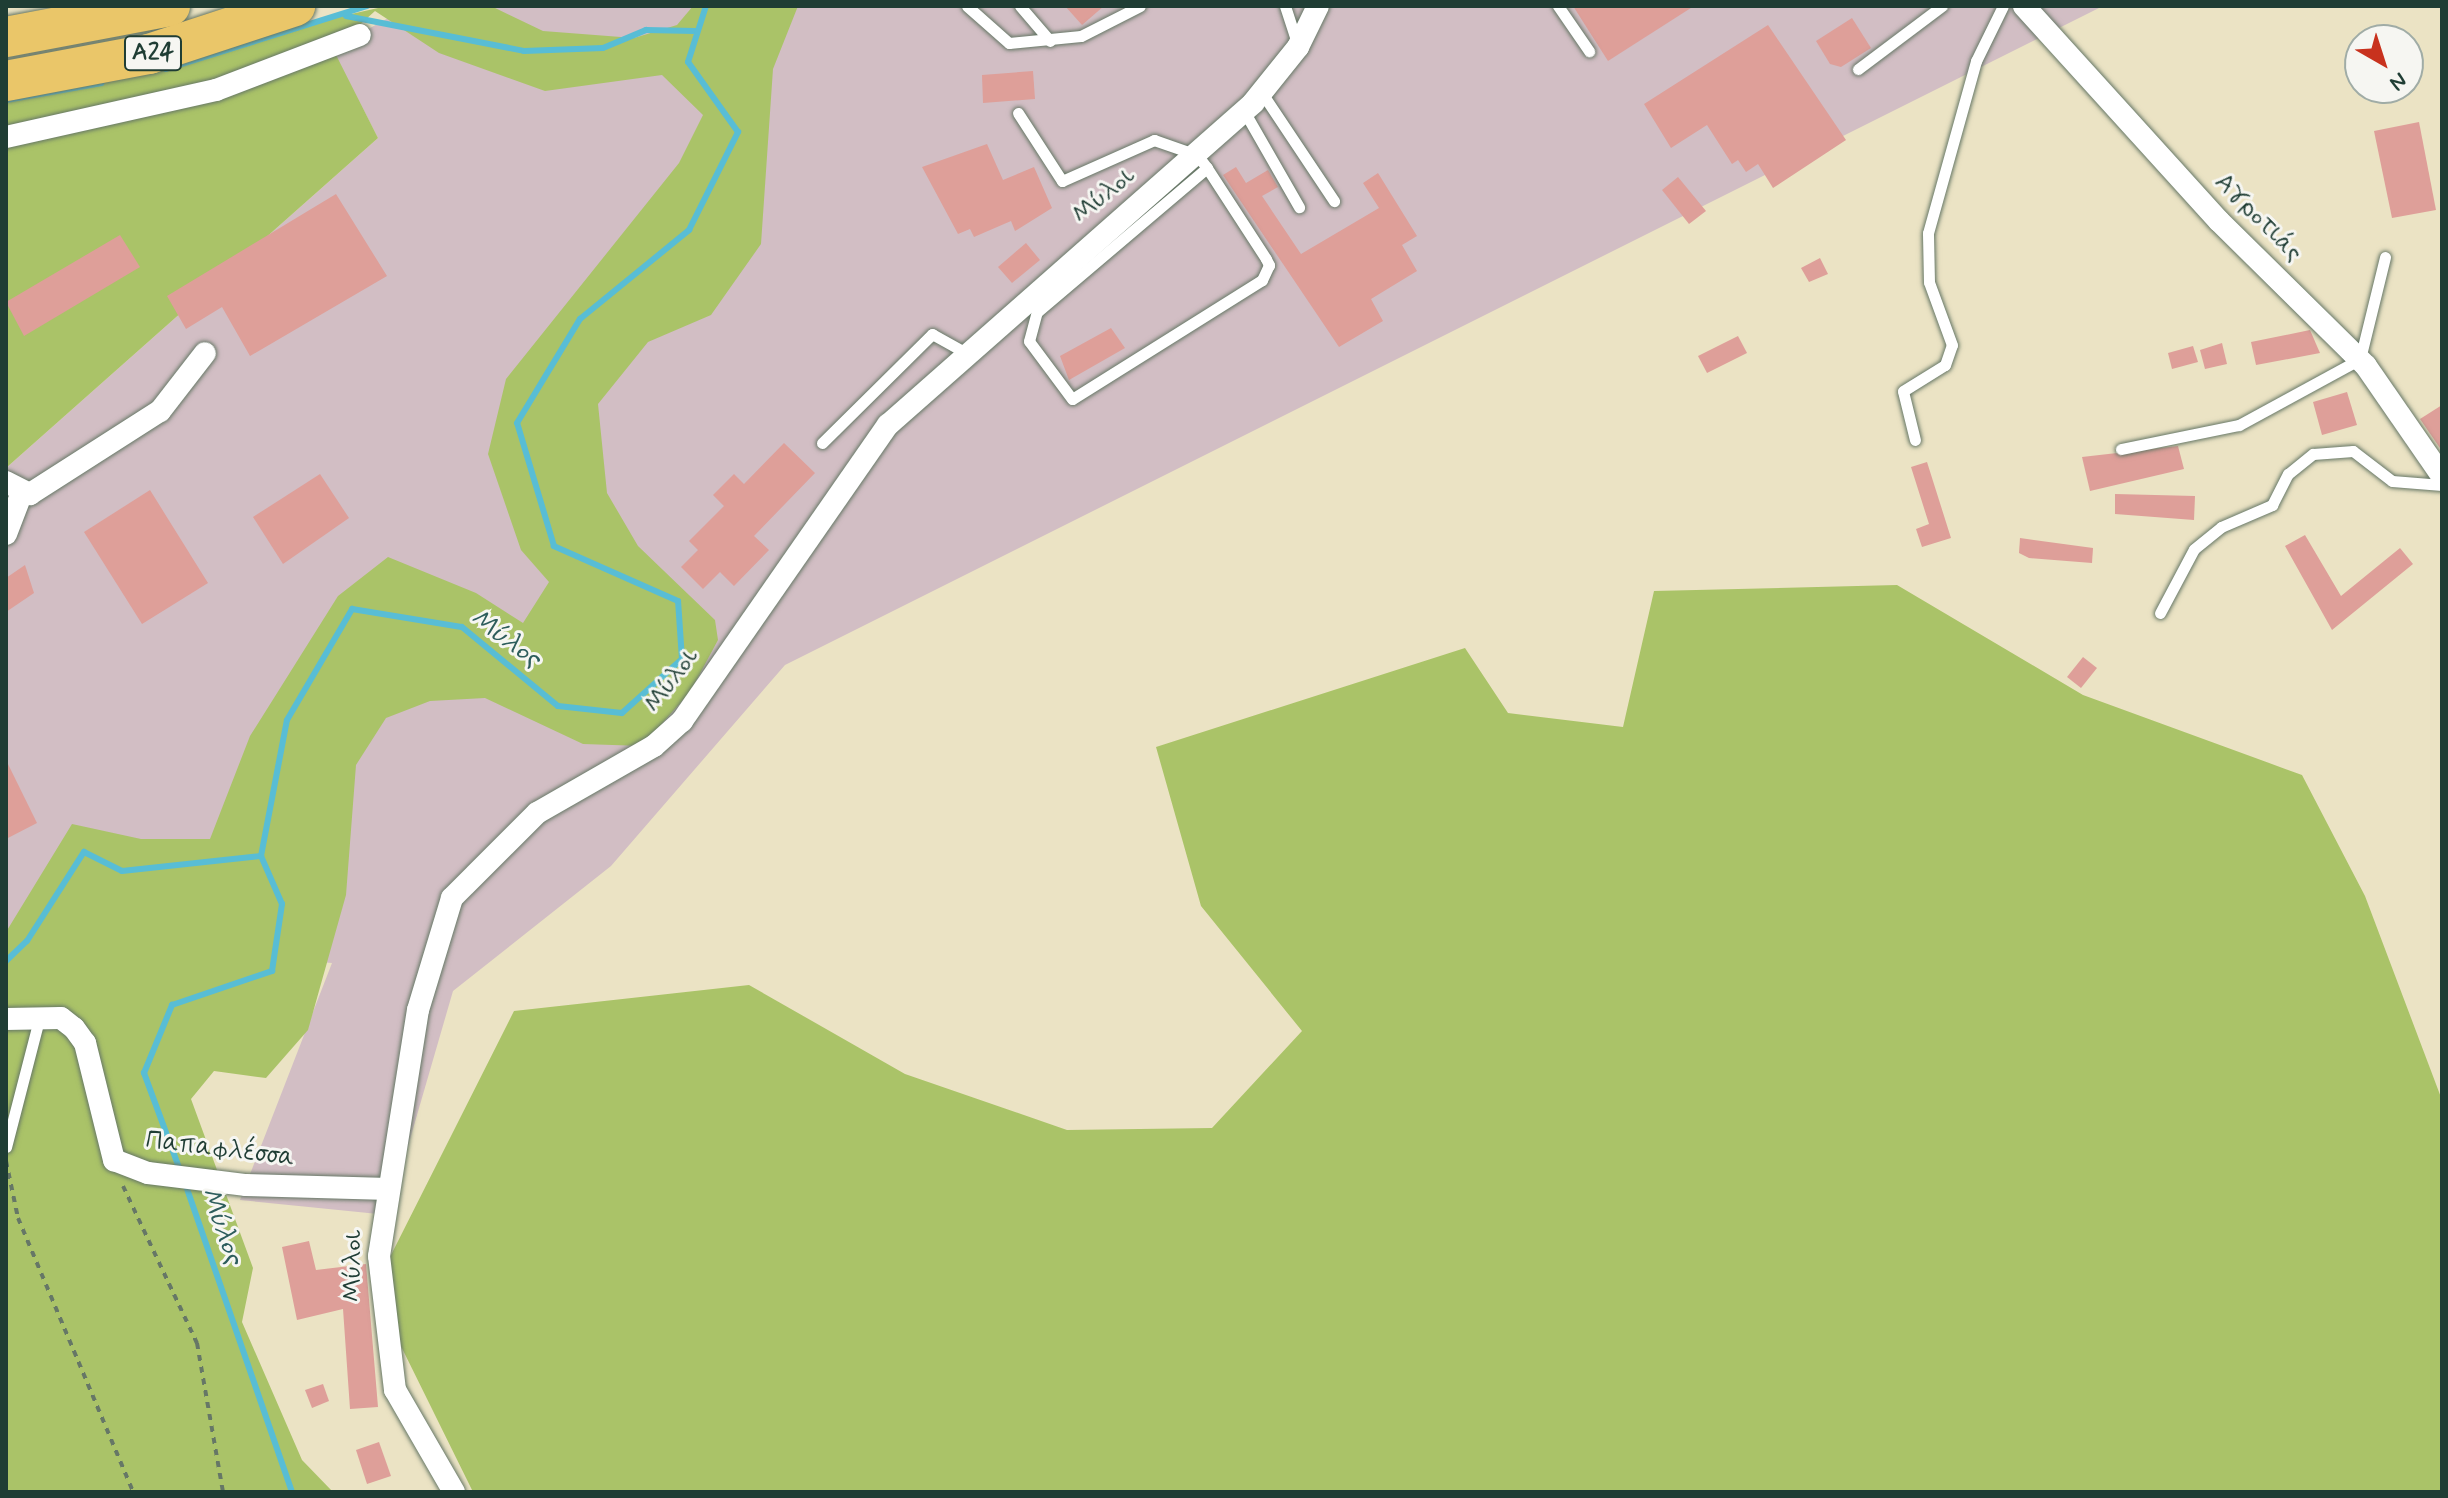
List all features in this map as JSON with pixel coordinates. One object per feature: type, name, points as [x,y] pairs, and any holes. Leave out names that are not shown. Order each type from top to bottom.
[{"type":"highway","name":"Α24","points":[[6,37],[170,6]]},
{"type":"highway","name":"Α24","points":[[6,81],[149,54],[295,6]]},
{"type":"street","name":"Μύλοι","points":[[454,1492],[413,1431],[389,1364],[379,1266],[389,1189],[429,964],[462,884],[537,813],[654,746],[682,721],[863,454],[964,352],[1202,161],[1298,47],[1318,6]]},
{"type":"street","name":"Αγροτιάς","points":[[2024,6],[2219,221],[2360,359],[2442,476]]},
{"type":"street","points":[[6,137],[216,90],[360,35]]},
{"type":"street","points":[[6,534],[14,488],[160,411],[205,353]]},
{"type":"street","name":"Παπαφλέσσα","points":[[6,1019],[61,1018],[85,1043],[114,1160],[157,1175],[389,1189]]},
{"type":"lane","points":[[967,6],[1004,42],[1050,41],[1081,36],[1140,6]]},
{"type":"lane","points":[[1020,6],[1050,41]]},
{"type":"lane","points":[[1285,6],[1298,47]]},
{"type":"lane","points":[[1558,6],[1589,51]]},
{"type":"lane","points":[[1858,69],[1942,6]]},
{"type":"lane","points":[[1915,440],[1903,391],[1945,365],[1952,345],[1929,282],[1928,233],[1976,61],[2003,6]]},
{"type":"lane","points":[[1262,93],[1334,201]]},
{"type":"lane","points":[[1244,111],[1299,207]]},
{"type":"lane","points":[[1018,113],[1062,181],[1154,140],[1202,161],[1266,259],[1266,276],[1083,397],[1067,397],[1029,341],[1037,312],[1202,161]]},
{"type":"lane","points":[[2121,449],[2239,425],[2360,359],[2385,257]]},
{"type":"lane","points":[[822,443],[932,334],[964,352]]},
{"type":"lane","points":[[2160,613],[2194,549],[2221,527],[2272,505],[2288,474],[2313,454],[2353,451],[2398,483],[2442,485]]},
{"type":"lane","points":[[6,1147],[40,1016]]},
{"type":"path","points":[[114,1160],[197,1343],[223,1492]]},
{"type":"path","points":[[6,1161],[18,1218],[133,1492]]},
{"type":"shaded area","points":[[410,6],[2103,6],[785,665],[611,866],[453,991],[388,1215],[240,1200],[332,963],[6,939],[6,468],[378,138],[332,49]]},
{"type":"green space","points":[[387,6],[491,6],[543,31],[634,38],[677,25],[693,6],[798,6],[773,69],[761,244],[711,315],[648,342],[598,404],[607,493],[638,546],[715,620],[718,640],[690,692],[642,746],[583,744],[485,698],[430,701],[386,718],[356,765],[346,895],[308,1030],[266,1078],[214,1071],[191,1099],[253,1268],[242,1322],[302,1460],[333,1492],[6,1492],[6,932],[72,824],[141,839],[210,839],[250,736],[338,596],[388,557],[476,593],[523,623],[549,582],[521,550],[488,454],[506,379],[679,163],[703,115],[662,75],[545,91],[439,53],[375,11],[333,49],[378,138],[6,468],[6,91]]},
{"type":"green space","points":[[1897,585],[2083,695],[2302,775],[2365,896],[2442,1100],[2442,1492],[473,1492],[394,1332],[389,1259],[514,1011],[749,985],[905,1074],[1067,1130],[1212,1128],[1302,1031],[1201,906],[1156,747],[1465,648],[1508,713],[1623,727],[1654,591]]},
{"type":"building","points":[[1065,6],[1104,6],[1082,25]]},
{"type":"building","points":[[1573,6],[1694,6],[1608,61]]},
{"type":"building","points":[[1852,18],[1871,48],[1841,67],[1830,64],[1816,41]]},
{"type":"building","points":[[1768,25],[1846,140],[1773,188],[1758,164],[1746,172],[1738,160],[1732,164],[1707,125],[1671,148],[1644,104]]},
{"type":"building","points":[[1033,71],[1035,99],[983,103],[982,75]]},
{"type":"building","points":[[2419,122],[2436,210],[2392,218],[2374,131]]},
{"type":"building","points":[[987,144],[1003,180],[1034,167],[1052,208],[1015,231],[1011,221],[974,237],[970,229],[958,234],[922,167]]},
{"type":"building","points":[[1236,167],[1246,183],[1268,170],[1278,187],[1262,196],[1301,254],[1379,208],[1363,183],[1378,173],[1417,236],[1402,245],[1417,271],[1371,299],[1383,321],[1339,347],[1223,175]]},
{"type":"building","points":[[1678,177],[1706,211],[1689,224],[1662,190]]},
{"type":"building","points":[[336,194],[387,276],[250,356],[222,307],[186,329],[167,296]]},
{"type":"building","points":[[120,235],[140,267],[24,336],[6,302]]},
{"type":"building","points":[[1026,243],[1040,260],[1012,283],[998,267]]},
{"type":"building","points":[[1820,258],[1828,274],[1809,282],[1801,268]]},
{"type":"building","points":[[1111,328],[1125,348],[1069,380],[1060,356]]},
{"type":"building","points":[[2310,330],[2320,353],[2256,365],[2251,342]]},
{"type":"building","points":[[1738,336],[1747,353],[1707,373],[1698,356]]},
{"type":"building","points":[[2222,343],[2227,364],[2205,369],[2200,350]]},
{"type":"building","points":[[2193,346],[2198,362],[2172,369],[2168,353]]},
{"type":"building","points":[[2347,392],[2357,425],[2322,435],[2313,402]]},
{"type":"building","points":[[2442,405],[2442,451],[2420,419]]},
{"type":"building","points":[[784,443],[815,473],[754,536],[769,550],[734,586],[720,572],[703,589],[681,567],[698,550],[689,541],[724,506],[713,495],[734,474],[744,484]]},
{"type":"building","points":[[2178,446],[2184,469],[2090,491],[2082,457]]},
{"type":"building","points":[[1927,462],[1951,538],[1922,547],[1916,529],[1929,524],[1911,467]]},
{"type":"building","points":[[320,474],[349,518],[283,564],[253,517]]},
{"type":"building","points":[[150,490],[208,583],[142,624],[84,532]]},
{"type":"building","points":[[2115,494],[2195,496],[2194,520],[2115,514]]},
{"type":"building","points":[[2305,535],[2341,596],[2400,548],[2413,564],[2332,630],[2285,546]]},
{"type":"building","points":[[2020,538],[2093,548],[2092,563],[2029,558],[2019,553]]},
{"type":"building","points":[[25,565],[34,593],[6,612],[6,578]]},
{"type":"building","points":[[2083,657],[2097,668],[2081,688],[2067,677]]},
{"type":"building","points":[[6,760],[37,823],[6,839]]},
{"type":"building","points":[[309,1241],[316,1270],[366,1264],[378,1407],[350,1409],[343,1309],[297,1320],[282,1247]]},
{"type":"building","points":[[323,1384],[329,1401],[312,1408],[305,1390]]},
{"type":"building","points":[[379,1442],[391,1476],[367,1484],[356,1450]]},
{"type":"waterway","points":[[166,69],[367,6]]},
{"type":"waterway","name":"Μύλος","points":[[181,1173],[144,1073],[172,1005],[272,971],[282,904],[261,856],[287,720],[352,609],[462,627],[558,706],[622,713],[682,659],[678,601],[554,546],[517,423],[580,319],[689,230],[738,132],[688,62],[706,6]]},
{"type":"waterway","points":[[346,16],[524,51],[603,48],[646,30],[695,31]]},
{"type":"waterway","points":[[6,100],[101,83]]},
{"type":"waterway","points":[[6,961],[27,941],[84,852],[122,871],[261,856]]},
{"type":"waterway","name":"Μύλος","points":[[185,1183],[292,1492]]}]
